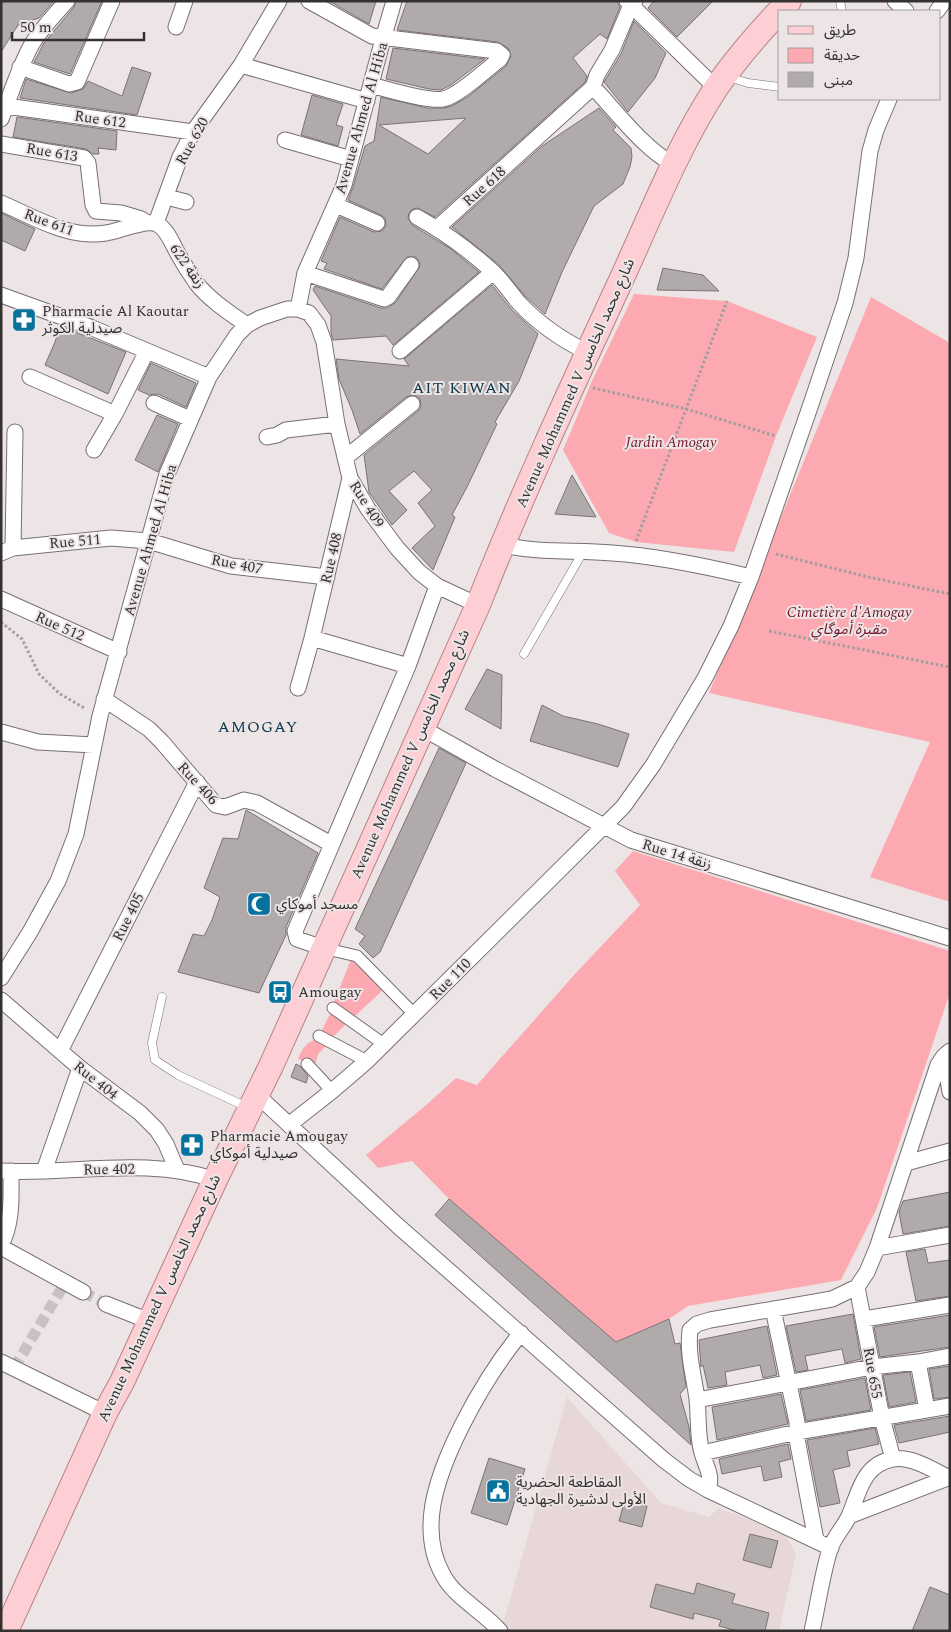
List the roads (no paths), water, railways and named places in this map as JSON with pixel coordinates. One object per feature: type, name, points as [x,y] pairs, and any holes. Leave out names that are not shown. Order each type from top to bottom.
[{"type":"main road","name":"Avenue Mohammed V شارع محمد الخامس","points":[[6,1631],[105,1413],[122,1382],[215,1180],[254,1102],[478,605],[502,545],[573,383],[673,164],[720,82],[783,3]]},
{"type":"street","points":[[4,113],[20,67],[32,44],[47,22],[67,1]]},
{"type":"street","points":[[20,67],[70,84],[76,82],[112,1]]},
{"type":"street","points":[[176,26],[185,1]]},
{"type":"street","name":"Rue 620","points":[[152,223],[167,197],[180,157],[193,132],[241,65],[279,1]]},
{"type":"street","points":[[309,1],[363,32],[383,39],[403,39],[497,51],[502,55],[500,59],[450,98],[442,100],[371,85]]},
{"type":"street","name":"Avenue Ahmed Al Hiba","points":[[1,978],[30,932],[61,873],[76,834],[104,699],[119,652],[167,474],[209,377],[237,335],[247,325],[260,318],[287,309],[298,309],[305,273],[344,184],[394,1]]},
{"type":"street","points":[[895,1],[905,10]]},
{"type":"street","points":[[673,164],[657,154],[594,87],[597,75],[612,50],[631,3],[720,82]]},
{"type":"street","points":[[241,65],[366,101]]},
{"type":"street","name":"Rue 618","points":[[437,228],[594,87]]},
{"type":"street","name":"Rue 110","points":[[290,1124],[332,1092],[367,1061],[604,827],[623,806],[653,766],[705,678],[731,626],[750,577],[795,453],[845,303],[856,258],[870,150],[889,100]]},
{"type":"street","name":"Rue 612","points":[[4,113],[193,132]]},
{"type":"street","points":[[285,140],[351,159]]},
{"type":"street","name":"Rue 613","points":[[1,144],[84,158],[88,163],[93,206],[96,211],[120,214],[152,223]]},
{"type":"street","points":[[167,197],[186,202]]},
{"type":"street","name":"Rue 611","points":[[1,203],[57,227],[86,234],[105,233],[152,223]]},
{"type":"street","points":[[336,205],[377,223]]},
{"type":"street","points":[[417,218],[437,228],[465,248],[493,272],[520,304],[539,322],[571,345],[587,352]]},
{"type":"street","name":"زنقة 622","points":[[152,223],[166,232],[198,285],[218,304],[247,325]]},
{"type":"street","points":[[305,273],[384,299],[388,297],[410,265]]},
{"type":"street","points":[[400,351],[493,272]]},
{"type":"street","points":[[1,294],[38,307],[209,377]]},
{"type":"street","name":"Rue 409","points":[[298,309],[309,313],[318,325],[324,342],[337,424],[350,478],[368,509],[419,572],[437,586],[478,605]]},
{"type":"street","points":[[94,450],[115,414],[147,351]]},
{"type":"street","points":[[30,377],[115,414]]},
{"type":"street","points":[[154,403],[190,419]]},
{"type":"street","points":[[345,458],[412,404]]},
{"type":"street","points":[[267,437],[277,435],[286,430],[337,424]]},
{"type":"street","points":[[5,549],[15,432]]},
{"type":"street","name":"Rue 408","points":[[298,688],[312,638],[350,478]]},
{"type":"street","name":"Rue 511","points":[[5,549],[111,538],[149,541]]},
{"type":"street","name":"Rue 407","points":[[149,541],[231,566],[327,577]]},
{"type":"street","points":[[502,545],[540,550],[612,553],[656,558],[750,577]]},
{"type":"street","points":[[414,1014],[357,956],[297,940],[295,931],[408,666],[437,586]]},
{"type":"street","name":"Rue 512","points":[[1,599],[119,652]]},
{"type":"street","points":[[312,638],[408,666]]},
{"type":"street","name":"Rue 406","points":[[104,699],[162,742],[216,805],[225,807],[244,800],[257,803],[331,844]]},
{"type":"street","name":"Rue 14 زنقة","points":[[422,728],[631,840],[950,938]]},
{"type":"street","points":[[1,732],[38,742],[94,745]]},
{"type":"street","name":"Rue 405","points":[[60,1051],[197,782]]},
{"type":"street","name":"Rue 404","points":[[1,1000],[80,1068],[140,1113],[157,1130],[166,1144],[177,1170]]},
{"type":"street","points":[[333,1008],[384,1044]]},
{"type":"street","points":[[319,1036],[367,1061]]},
{"type":"street","points":[[947,1054],[950,1092]]},
{"type":"street","points":[[708,1490],[710,1473],[702,1453],[690,1354],[690,1330],[697,1324],[710,1320],[832,1300],[857,1286],[867,1272],[877,1248],[938,1065],[947,1054]]},
{"type":"street","points":[[307,1064],[332,1092]]},
{"type":"street","points":[[44,1171],[80,1068]]},
{"type":"street","points":[[254,1102],[290,1124],[398,1226],[664,1460],[689,1479],[708,1490],[831,1548]]},
{"type":"street","points":[[906,1163],[950,1151]]},
{"type":"street","name":"Rue 402","points":[[6,1171],[177,1170],[197,1173],[215,1180]]},
{"type":"street","points":[[6,1171],[9,1222],[1,1246],[82,1292]]},
{"type":"street","points":[[877,1248],[950,1235]]},
{"type":"street","name":"Rue 655","points":[[857,1286],[882,1418],[893,1459]]},
{"type":"street","points":[[106,1304],[149,1321]]},
{"type":"street","points":[[864,1319],[950,1305]]},
{"type":"street","points":[[774,1309],[797,1422],[797,1438],[816,1540]]},
{"type":"street","points":[[500,1631],[490,1620],[455,1592],[444,1577],[437,1562],[432,1543],[431,1526],[434,1499],[445,1463],[464,1423],[502,1356],[521,1333]]},
{"type":"street","points":[[697,1400],[872,1367],[950,1356]]},
{"type":"street","points":[[1,1362],[105,1413]]},
{"type":"street","points":[[918,1362],[928,1410]]},
{"type":"street","points":[[702,1453],[798,1432],[950,1406]]},
{"type":"street","points":[[812,1631],[831,1548],[866,1476],[879,1464],[893,1459],[910,1460],[948,1477]]},
{"type":"street","points":[[848,1516],[948,1477]]},
{"type":"lane","points":[[720,82],[778,87]]},
{"type":"lane","points":[[524,654],[583,552]]},
{"type":"lane","points":[[162,997],[152,1043],[155,1060],[178,1075],[254,1102]]},
{"type":"tunnel","points":[[14,1368],[65,1283]]},
{"type":"tunnel","points":[[83,1292],[106,1304]]},
{"type":"place","name":"Pharmacie Al Kaoutar صيدلية الكوثر","points":[[24,320]]},
{"type":"place","name":"مسجد أموكاي","points":[[259,904]]},
{"type":"place","name":"Amougay","points":[[280,992]]},
{"type":"place","name":"Pharmacie Amougay صيدلية أموكاي","points":[[192,1145]]},
{"type":"place","name":"المقاطعة الحضرية الأولى لدشيرة الجهادية","points":[[498,1491]]},
{"type":"district","name":"AIT KIWAN","points":[[462,387]]},
{"type":"district","name":"AMOGAY","points":[[258,726]]},
{"type":"park label","name":"Jardin Amogay","points":[[671,442]]},
{"type":"park label","name":"Cimetière d'Amogay مقبرة أموگاي","points":[[849,620]]}]
